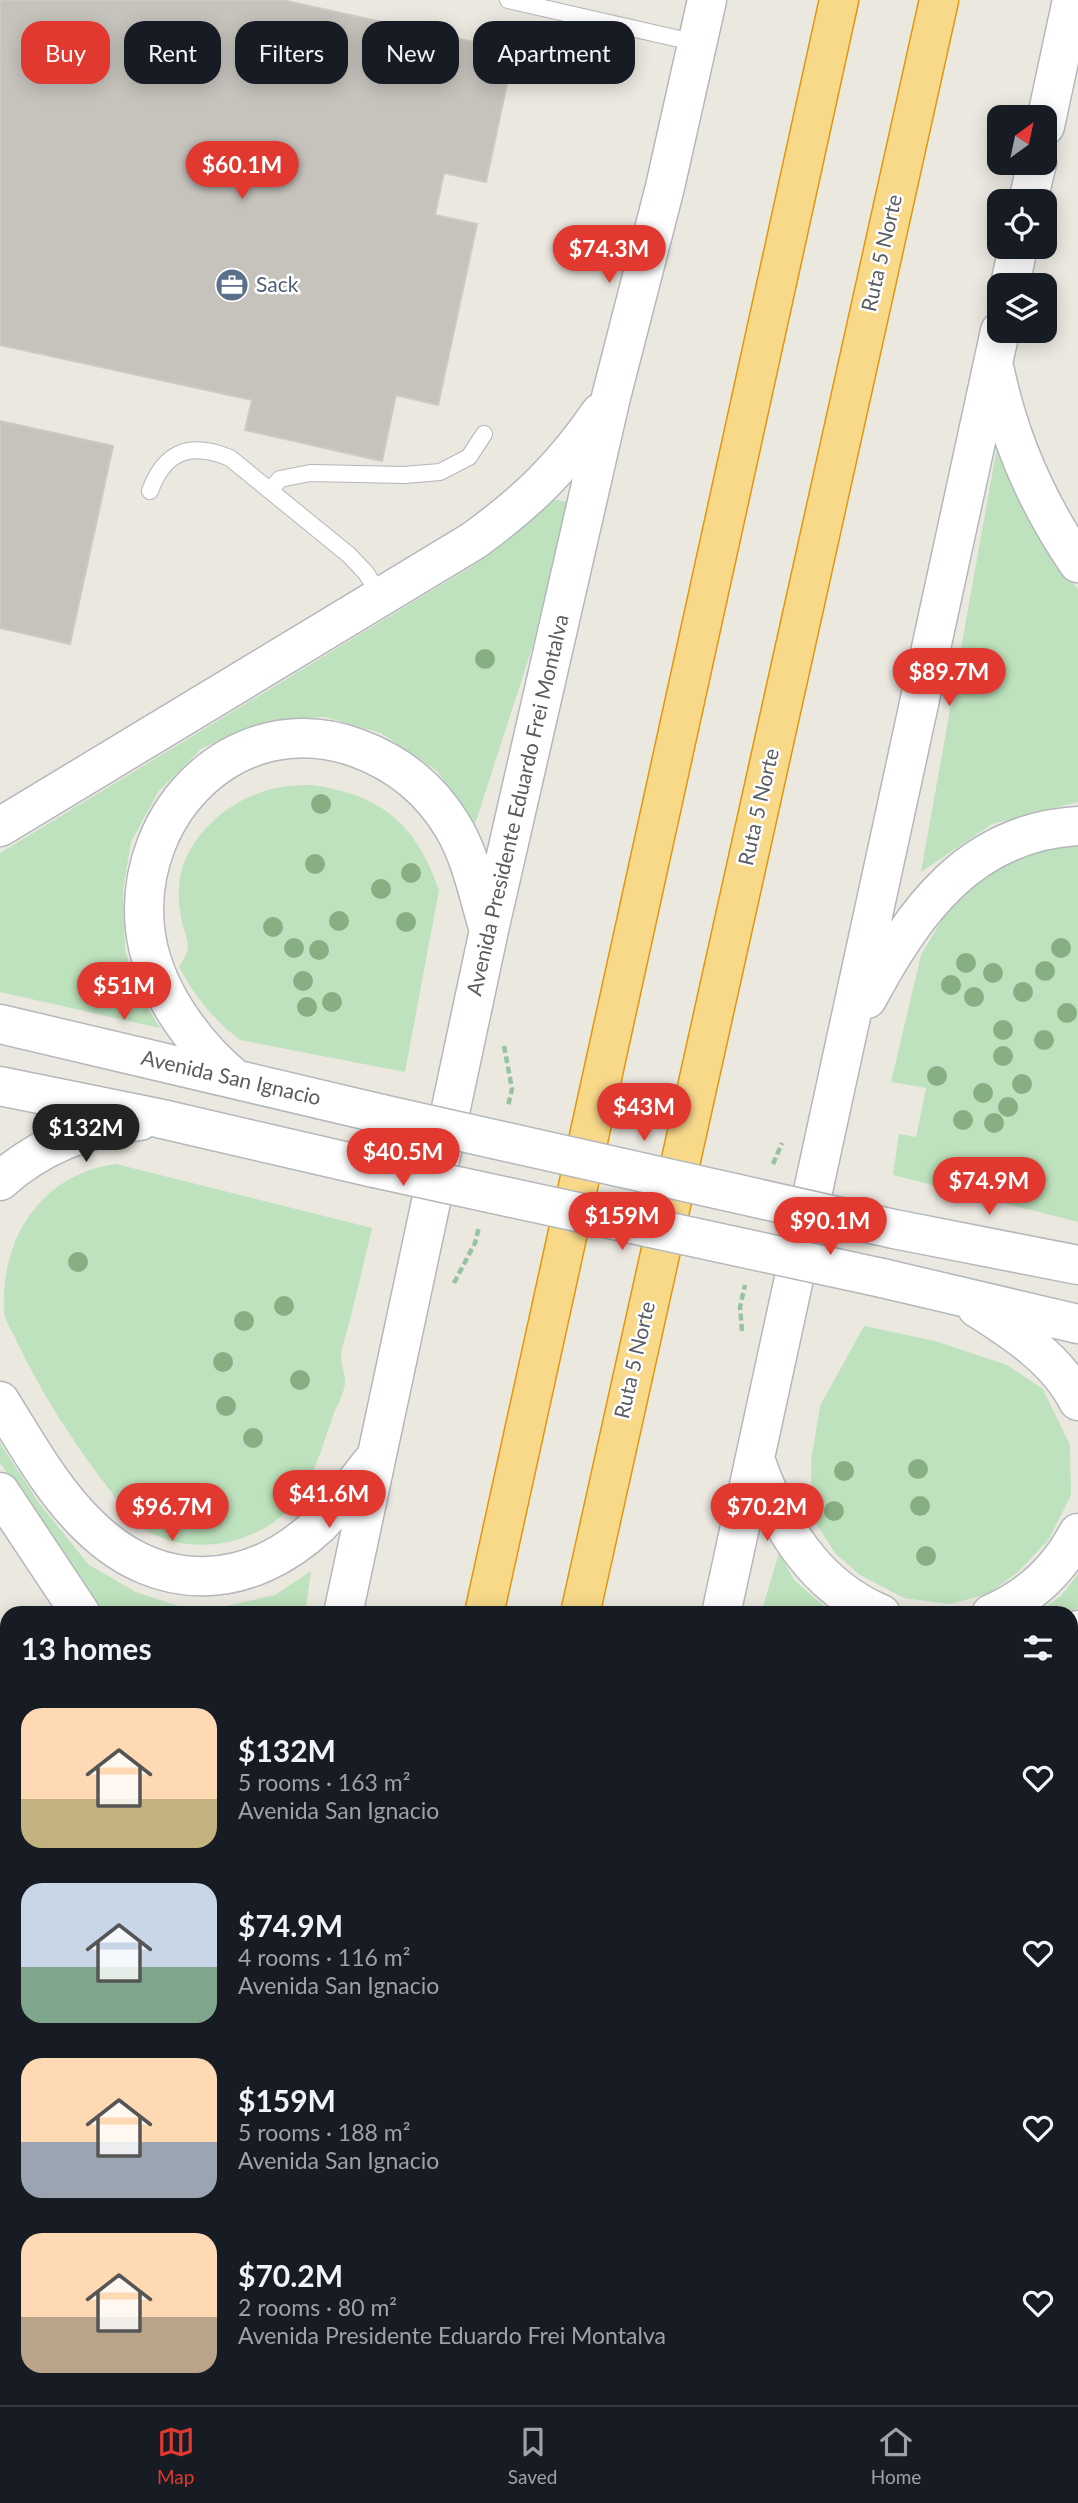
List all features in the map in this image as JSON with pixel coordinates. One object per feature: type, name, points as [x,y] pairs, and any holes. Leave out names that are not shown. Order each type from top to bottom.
[{"type":"highway","name":"Ruta 5 Norte","points":[[582,1606],[939,0]]},
{"type":"highway","points":[[486,1606],[838,4]]},
{"type":"main road","name":"Avenida Presidente Eduardo Frei Montalva","points":[[345,1606],[489,930],[611,397],[665,187],[707,0]]},
{"type":"main road","points":[[1050,105],[1072,0]]},
{"type":"main road","points":[[997,346],[1001,398],[1020,459],[1044,509],[1078,563]]},
{"type":"main road","points":[[723,1606],[997,346]]},
{"type":"main road","points":[[0,827],[473,541],[513,512],[563,464],[611,397]]},
{"type":"main road","points":[[235,1079],[213,1061],[177,1012],[149,953],[144,918],[145,883],[157,841],[181,799],[198,779],[219,763],[238,752],[259,745],[302,738],[351,746],[374,754],[398,768],[421,785],[453,828],[465,850],[489,930]]},
{"type":"main road","points":[[846,1042],[862,1006],[888,962],[926,908],[954,877],[975,859],[999,845],[1054,827],[1078,826]]},
{"type":"main road","name":"Avenida San Ignacio","points":[[0,1024],[382,1114],[894,1229],[1076,1263]]},
{"type":"main road","points":[[0,1086],[158,1118],[374,1168],[883,1278],[1078,1325]]},
{"type":"main road","points":[[0,1181],[18,1165],[68,1139],[107,1126],[158,1118]]},
{"type":"main road","points":[[957,1296],[1034,1349],[1057,1370],[1078,1401]]},
{"type":"main road","points":[[0,1401],[43,1468],[89,1527],[114,1547],[142,1563],[171,1574],[195,1578],[245,1571],[269,1561],[318,1525],[344,1498],[374,1459]]},
{"type":"main road","points":[[755,1459],[780,1521],[799,1549],[841,1592],[864,1606]]},
{"type":"main road","points":[[0,1492],[76,1606]]},
{"type":"main road","points":[[1008,1606],[1036,1588],[1062,1560],[1078,1533]]},
{"type":"lane","points":[[508,0],[698,43]]},
{"type":"lane","points":[[270,490],[280,478],[310,473],[404,475],[440,472],[469,457],[484,434]]},
{"type":"lane","points":[[150,491],[155,477],[167,459],[190,451],[210,450],[230,458],[349,555],[366,573],[381,597]]},
{"type":"path","points":[[503,1040],[512,1090],[506,1115]]},
{"type":"path","points":[[453,1286],[475,1243],[481,1217]]},
{"type":"green space","points":[[997,447],[1051,551],[1078,590],[1078,802],[992,824],[921,872]]},
{"type":"green space","points":[[551,499],[568,502],[533,645],[475,824],[437,771],[381,733],[325,717],[279,720],[233,734],[201,749],[158,792],[131,842],[123,890],[125,950],[138,993],[160,1028],[0,992],[0,853],[469,568],[532,520]]},
{"type":"green space","points":[[312,785],[358,796],[393,816],[419,847],[439,890],[405,1072],[240,1040],[205,1007],[179,967],[188,947],[180,912],[181,872],[195,842],[217,817],[245,799],[278,787]]},
{"type":"green space","points":[[1078,838],[1078,1222],[893,1175],[899,1134],[916,1137],[926,1088],[891,1082],[921,955],[958,893],[1018,850]]},
{"type":"green space","points":[[116,1164],[372,1228],[342,1352],[344,1387],[315,1466],[300,1496],[285,1513],[268,1526],[247,1536],[203,1545],[180,1543],[159,1537],[137,1524],[92,1467],[59,1418],[5,1317],[5,1285],[10,1258],[18,1234],[31,1213],[47,1195],[67,1181],[90,1170]]},
{"type":"green space","points":[[864,1326],[935,1341],[1007,1365],[1043,1389],[1070,1445],[1071,1495],[1049,1539],[1018,1572],[988,1594],[950,1604],[904,1598],[860,1575],[835,1553],[812,1517],[811,1461],[820,1406]]},
{"type":"green space","points":[[0,1443],[39,1503],[89,1565],[136,1592],[178,1606],[98,1606],[0,1463]]},
{"type":"green space","points":[[779,1553],[794,1580],[824,1606],[763,1606]]},
{"type":"green space","points":[[311,1571],[306,1606],[227,1606],[275,1595]]},
{"type":"green space","points":[[1078,1574],[1078,1606],[1046,1606],[1060,1597]]},
{"type":"building","name":"Sack","points":[[0,0],[282,0],[378,21],[362,21],[362,84],[459,84],[459,39],[473,42],[473,84],[507,84],[486,182],[444,173],[435,215],[477,224],[438,405],[396,395],[382,461],[245,430],[252,400],[0,345]]},
{"type":"building","points":[[0,421],[113,446],[70,644],[0,628]]},
{"type":"place","name":"Sack","points":[[232,285]]}]
